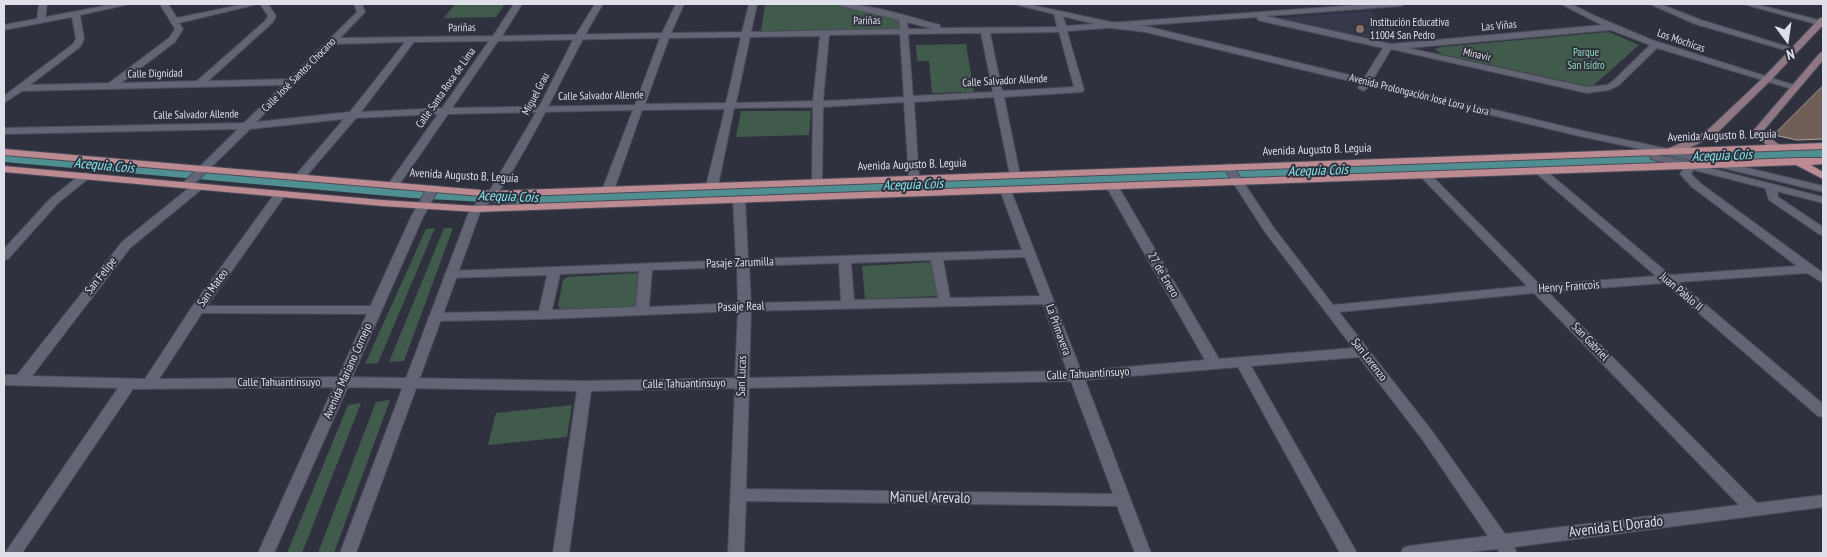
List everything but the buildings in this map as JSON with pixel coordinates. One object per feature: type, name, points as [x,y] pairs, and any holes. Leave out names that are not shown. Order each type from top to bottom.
[{"type":"main road","points":[[1669,152],[1704,137],[1768,79],[1822,22]]},
{"type":"main road","points":[[1822,57],[1759,130],[1764,138],[1823,176]]},
{"type":"main road","name":"Avenida Augusto B. Leguia","points":[[4,152],[493,194],[1823,146]]},
{"type":"main road","points":[[4,169],[423,206],[476,208],[1823,161]]},
{"type":"street","points":[[41,20],[43,4]]},
{"type":"street","points":[[4,27],[126,4]]},
{"type":"street","points":[[111,86],[172,40],[179,29],[164,4]]},
{"type":"street","points":[[175,21],[254,4]]},
{"type":"street","points":[[199,84],[269,22],[272,16],[264,4]]},
{"type":"street","name":"Calle José Santos Chocano","points":[[191,186],[204,170],[361,12],[358,4]]},
{"type":"street","name":"Calle Santa Rosa de Lima","points":[[393,186],[496,39],[518,4]]},
{"type":"street","name":"Miguel Grau","points":[[493,194],[544,109],[578,38],[599,4]]},
{"type":"street","points":[[608,190],[640,108],[665,36],[680,4]]},
{"type":"street","points":[[712,186],[753,4]]},
{"type":"street","points":[[844,4],[953,31]]},
{"type":"street","name":"Avenida Prolongación José Lora y Lora","points":[[1017,4],[1032,5],[1058,13],[1365,85],[1823,200]]},
{"type":"street","name":"Pariñas","points":[[333,41],[1063,29],[1362,5],[1401,4]]},
{"type":"street","name":"Los Mochicas","points":[[1565,4],[1613,27],[1656,44],[1795,87]]},
{"type":"street","points":[[1654,4],[1698,22],[1795,50]]},
{"type":"street","points":[[1747,4],[1822,22]]},
{"type":"street","points":[[4,100],[77,45],[80,40],[75,13]]},
{"type":"street","points":[[1058,13],[1063,29]]},
{"type":"street","name":"Minavir","points":[[1249,15],[1571,88],[1596,90],[1609,88],[1616,83],[1656,44]]},
{"type":"street","points":[[903,18],[914,179]]},
{"type":"street","name":"Las Viñas","points":[[1388,47],[1613,27]]},
{"type":"street","name":"Calle Salvador Allende","points":[[4,131],[247,126],[353,115],[445,111],[818,104],[1078,90],[1063,29]]},
{"type":"street","points":[[985,30],[1014,175]]},
{"type":"street","points":[[817,182],[818,104],[825,33]]},
{"type":"street","points":[[299,178],[353,115],[411,40]]},
{"type":"street","points":[[1365,85],[1388,47]]},
{"type":"street","name":"Calle Dignidad","points":[[20,88],[291,82]]},
{"type":"street","name":"Avenida Prolongación José Lora y Lora","points":[[1365,85],[1669,152],[1823,189]]},
{"type":"street","points":[[1690,167],[1685,174],[1696,184],[1807,269],[1823,279]]},
{"type":"street","name":"San Lorenzo","points":[[1229,168],[1269,230],[1427,435],[1505,547]]},
{"type":"street","name":"Juan Pablo II","points":[[1540,171],[1823,412]]},
{"type":"street","points":[[4,256],[54,201],[85,176]]},
{"type":"street","name":"San Gabriel","points":[[1426,176],[1754,510]]},
{"type":"street","name":"San Felipe","points":[[20,381],[126,245],[191,186]]},
{"type":"street","name":"27 de Enero","points":[[1112,186],[1214,365]]},
{"type":"street","points":[[1771,187],[1773,198],[1823,232]]},
{"type":"street","name":"Avenida Mariano Cornejo","points":[[266,553],[375,310],[432,190]]},
{"type":"street","name":"La Primavera","points":[[1006,190],[1143,553]]},
{"type":"street","name":"San Mateo","points":[[149,384],[198,310],[280,194]]},
{"type":"street","points":[[348,553],[476,208],[493,194]]},
{"type":"street","name":"San Lucas","points":[[736,553],[745,307],[739,200]]},
{"type":"street","name":"Pasaje Zarumilla","points":[[450,275],[1030,253]]},
{"type":"street","points":[[936,256],[945,303]]},
{"type":"street","points":[[846,259],[848,305]]},
{"type":"street","points":[[642,311],[646,267]]},
{"type":"street","name":"Henry Francois","points":[[1330,309],[1538,289],[1807,269]]},
{"type":"street","points":[[545,315],[554,272]]},
{"type":"street","name":"Pasaje Real","points":[[435,317],[1047,300]]},
{"type":"street","points":[[198,310],[375,310]]},
{"type":"street","name":"Calle Tahuantinsuyo","points":[[4,380],[149,384],[344,382],[585,386],[742,383],[1075,376],[1362,352]]},
{"type":"street","points":[[1242,362],[1349,553]]},
{"type":"street","points":[[14,553],[129,383]]},
{"type":"street","points":[[561,553],[585,386]]},
{"type":"street","name":"Manuel Arevalo","points":[[738,495],[1123,500]]},
{"type":"street","name":"Avenida El Dorado","points":[[1409,553],[1505,547],[1823,501]]},
{"type":"shaded area","name":"Institución Educativa 11004 San Pedro","points":[[1369,11],[1406,40],[1380,41],[1279,18]]},
{"type":"green space","points":[[455,4],[505,4],[496,17],[444,18]]},
{"type":"green space","points":[[765,4],[834,4],[901,21],[901,29],[761,31]]},
{"type":"green space","name":"Parque San Isidro","points":[[1609,32],[1639,45],[1592,87],[1441,54],[1435,49],[1441,47]]},
{"type":"green space","points":[[966,44],[974,92],[932,93],[929,61],[917,61],[916,45]]},
{"type":"green space","points":[[741,111],[811,111],[809,135],[736,137]]},
{"type":"green space","points":[[435,228],[378,363],[365,364],[426,229]]},
{"type":"green space","points":[[444,228],[453,228],[404,361],[389,362]]},
{"type":"green space","points":[[934,262],[939,296],[865,299],[862,266]]},
{"type":"green space","points":[[639,273],[638,304],[635,307],[561,309],[558,306],[563,280],[567,277]]},
{"type":"green space","points":[[390,400],[334,553],[318,553],[376,402]]},
{"type":"green space","points":[[361,403],[302,553],[287,553],[348,405]]},
{"type":"green space","points":[[572,405],[567,437],[488,445],[496,413]]},
{"type":"waterway","name":"Acequia Cois","points":[[4,158],[412,193],[518,199],[1823,153]]},
{"type":"place","name":"Institución Educativa 11004 San Pedro","points":[[1360,29]]}]
